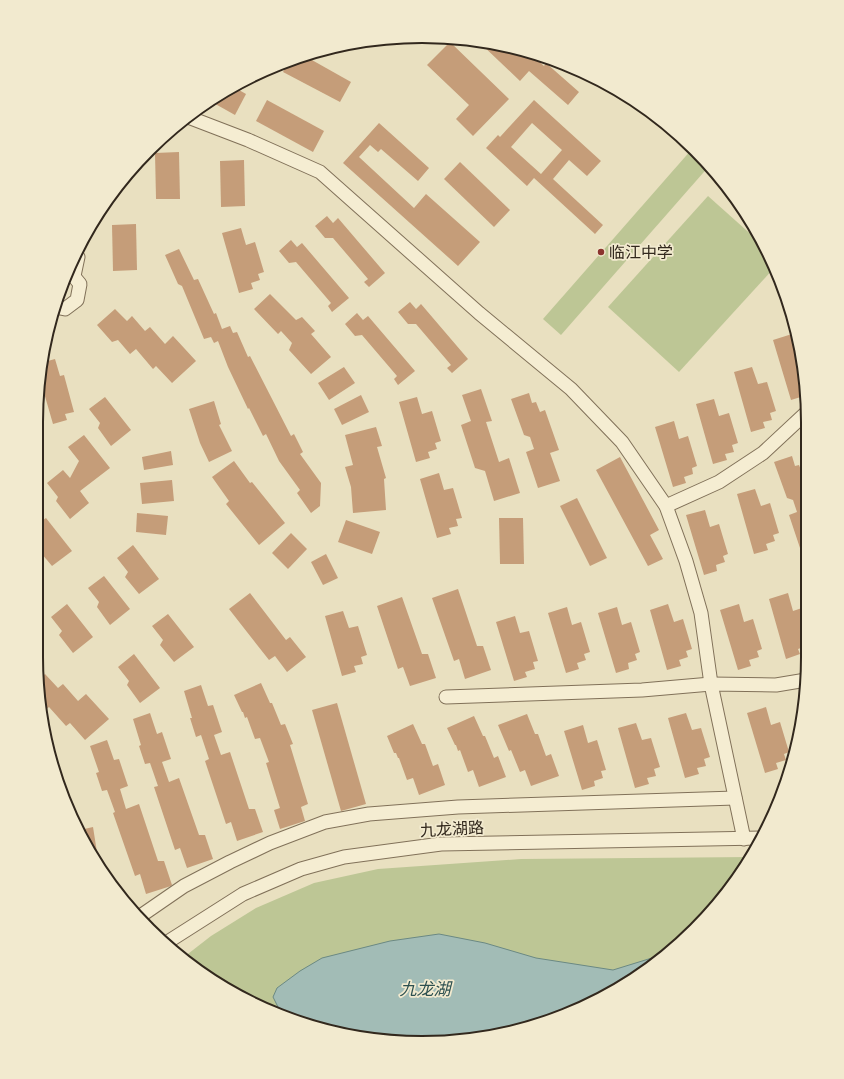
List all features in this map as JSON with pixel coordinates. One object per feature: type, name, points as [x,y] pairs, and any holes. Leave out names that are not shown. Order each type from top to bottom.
[{"type":"street","points":[[194,119],[248,140],[320,172],[479,313],[571,389],[622,442],[666,506],[686,561],[701,613],[711,684],[744,839]]},
{"type":"street","points":[[61,308],[65,309],[77,300],[80,284],[73,275]]},
{"type":"street","points":[[666,506],[719,482],[763,453],[801,418]]},
{"type":"street","points":[[446,697],[642,690],[711,684],[776,685],[800,681]]},
{"type":"street","points":[[144,914],[184,886],[230,862],[270,843],[325,822],[369,814],[458,807],[735,798]]},
{"type":"street","name":"九龙湖路","points":[[170,940],[243,894],[301,869],[344,858],[441,844],[755,838]]},
{"type":"green space","points":[[689,153],[705,170],[561,335],[543,319]]},
{"type":"green space","points":[[708,196],[751,234],[770,272],[679,372],[608,307]]},
{"type":"green space","points":[[744,857],[723,888],[690,925],[653,958],[633,972],[590,997],[567,1007],[544,1016],[496,1029],[471,1033],[422,1036],[373,1033],[348,1029],[300,1016],[254,997],[211,972],[187,955],[211,936],[256,908],[314,883],[378,869],[521,859]]},
{"type":"water","name":"九龙湖","points":[[439,934],[485,943],[536,958],[613,970],[654,957],[612,985],[567,1007],[520,1023],[471,1033],[422,1036],[373,1033],[324,1023],[278,1007],[273,997],[277,988],[300,971],[322,958],[390,941]]},
{"type":"building","points":[[448,44],[453,44],[509,99],[473,136],[456,119],[469,105],[427,65]]},
{"type":"building","points":[[486,48],[539,62],[544,66],[546,64],[548,64],[579,92],[568,105],[529,71],[520,81]]},
{"type":"building","points":[[311,60],[351,82],[340,102],[283,72],[285,69]]},
{"type":"building","points":[[240,90],[246,94],[235,115],[216,104]]},
{"type":"building","points":[[267,100],[324,131],[313,152],[256,121]]},
{"type":"building","points":[[534,100],[601,161],[587,176],[569,160],[553,179],[603,225],[595,234],[534,178],[527,186],[486,148],[498,135],[500,137]],"holes":[[[532,123],[562,150],[541,174],[511,147]]]},
{"type":"building","points":[[379,123],[429,168],[418,181],[381,149],[378,152],[370,145],[359,157],[414,208],[426,194],[480,242],[458,266],[343,163]]},
{"type":"building","points":[[179,152],[180,199],[156,199],[155,153]]},
{"type":"building","points":[[244,160],[245,206],[221,207],[220,161]]},
{"type":"building","points":[[460,162],[510,210],[494,227],[444,179]]},
{"type":"building","points":[[327,216],[333,223],[338,218],[385,273],[369,287],[364,282],[368,279],[333,238],[325,238],[315,226]]},
{"type":"building","points":[[136,224],[137,270],[113,271],[112,225]]},
{"type":"building","points":[[241,228],[246,245],[255,242],[264,272],[258,274],[260,280],[251,283],[253,289],[239,293],[222,233]]},
{"type":"building","points":[[291,240],[297,247],[302,243],[349,298],[332,312],[328,306],[331,303],[296,262],[289,263],[279,251]]},
{"type":"building","points":[[179,249],[194,280],[198,279],[214,314],[216,313],[222,329],[230,326],[233,333],[237,332],[248,357],[250,356],[291,436],[294,434],[303,452],[300,454],[321,483],[320,506],[311,513],[297,493],[300,490],[279,461],[266,434],[263,436],[249,408],[248,409],[228,367],[218,341],[214,343],[211,337],[204,339],[182,286],[178,284],[165,255]]},
{"type":"building","points":[[270,294],[296,320],[302,317],[315,331],[311,334],[331,357],[311,374],[289,350],[292,343],[281,331],[278,334],[254,309]]},
{"type":"building","points":[[410,302],[416,309],[421,304],[468,359],[452,373],[447,368],[451,365],[416,324],[408,324],[398,312]]},
{"type":"building","points":[[115,309],[127,321],[132,316],[145,331],[150,327],[165,344],[173,336],[196,361],[172,383],[156,366],[153,369],[136,349],[130,354],[118,340],[112,342],[97,325]]},
{"type":"building","points":[[357,313],[363,320],[368,316],[415,371],[398,385],[394,379],[397,376],[362,335],[355,336],[345,324]]},
{"type":"building","points":[[791,334],[798,373],[800,397],[791,400],[773,340]]},
{"type":"building","points":[[55,359],[60,376],[64,375],[74,412],[65,414],[67,420],[53,424],[44,394],[48,361]]},
{"type":"building","points":[[344,367],[355,383],[329,400],[318,383]]},
{"type":"building","points":[[752,367],[758,384],[767,382],[776,411],[770,413],[772,420],[763,422],[765,428],[751,432],[734,372]]},
{"type":"building","points":[[481,389],[492,421],[486,422],[499,462],[509,458],[520,493],[494,501],[485,471],[475,468],[461,425],[471,421],[462,395]]},
{"type":"building","points":[[529,393],[532,403],[536,402],[540,412],[545,410],[559,450],[550,453],[560,481],[538,488],[526,452],[534,449],[530,437],[524,435],[511,399]]},
{"type":"building","points":[[361,395],[369,412],[342,425],[334,409]]},
{"type":"building","points":[[105,397],[131,430],[111,446],[98,428],[100,423],[89,409]]},
{"type":"building","points":[[417,397],[422,414],[432,411],[441,441],[435,443],[437,449],[428,452],[430,458],[416,462],[399,402]]},
{"type":"building","points":[[714,399],[719,416],[729,413],[738,443],[732,445],[734,452],[725,454],[727,460],[713,464],[696,404]]},
{"type":"building","points":[[214,401],[221,424],[219,425],[232,451],[209,462],[200,443],[189,409]]},
{"type":"building","points":[[674,421],[679,439],[688,436],[697,466],[692,468],[693,474],[684,477],[686,483],[673,487],[655,427]]},
{"type":"building","points":[[376,427],[382,446],[377,447],[386,478],[384,479],[386,510],[353,513],[351,487],[345,467],[353,465],[345,435]]},
{"type":"building","points":[[84,435],[110,468],[80,491],[89,503],[70,519],[56,501],[58,497],[47,483],[63,470],[70,478],[79,461],[68,447]]},
{"type":"building","points":[[171,451],[173,465],[144,470],[142,457]]},
{"type":"building","points":[[792,456],[795,466],[799,465],[801,470],[801,551],[789,515],[797,512],[793,500],[787,498],[774,462]]},
{"type":"building","points":[[620,457],[659,530],[650,535],[663,559],[648,566],[596,470]]},
{"type":"building","points":[[234,461],[250,483],[252,482],[285,523],[259,545],[226,504],[229,501],[212,477]]},
{"type":"building","points":[[439,473],[444,490],[453,488],[462,518],[456,519],[458,526],[449,528],[451,534],[437,538],[420,479]]},
{"type":"building","points":[[172,480],[174,501],[142,504],[140,483]]},
{"type":"building","points":[[755,489],[761,506],[770,503],[779,533],[773,535],[775,541],[766,544],[768,550],[754,554],[737,494]]},
{"type":"building","points":[[577,498],[607,558],[590,566],[560,506]]},
{"type":"building","points":[[705,510],[710,527],[719,524],[728,554],[723,556],[725,562],[716,565],[717,571],[704,575],[686,515]]},
{"type":"building","points":[[137,513],[168,516],[166,535],[136,532]]},
{"type":"building","points":[[46,518],[72,551],[52,566],[43,555],[43,520]]},
{"type":"building","points":[[499,518],[523,518],[524,564],[500,564]]},
{"type":"building","points":[[346,520],[380,532],[372,554],[338,542]]},
{"type":"building","points":[[291,533],[307,549],[288,569],[272,553]]},
{"type":"building","points":[[133,545],[159,579],[139,594],[125,577],[128,572],[117,558]]},
{"type":"building","points":[[326,554],[338,578],[323,585],[311,562]]},
{"type":"building","points":[[104,576],[130,609],[110,625],[97,607],[99,602],[88,588]]},
{"type":"building","points":[[458,589],[477,646],[483,646],[491,670],[465,679],[459,659],[454,661],[432,598]]},
{"type":"building","points":[[250,593],[286,640],[290,637],[306,657],[287,672],[275,656],[269,660],[229,609]]},
{"type":"building","points":[[788,593],[793,611],[801,608],[801,648],[798,649],[800,654],[786,659],[769,599]]},
{"type":"building","points":[[402,597],[422,654],[428,654],[436,678],[410,686],[403,667],[398,669],[377,606]]},
{"type":"building","points":[[67,604],[93,637],[73,653],[59,635],[62,631],[51,617]]},
{"type":"building","points":[[668,604],[674,622],[683,619],[692,649],[686,651],[688,657],[679,660],[681,666],[667,670],[650,610]]},
{"type":"building","points":[[739,604],[744,622],[753,619],[762,649],[757,651],[759,657],[749,660],[751,666],[738,670],[720,610]]},
{"type":"building","points":[[567,607],[572,625],[581,622],[590,652],[584,654],[586,660],[577,663],[579,669],[566,673],[548,613]]},
{"type":"building","points":[[617,607],[622,625],[631,622],[640,652],[635,654],[637,660],[628,663],[629,669],[616,673],[598,613]]},
{"type":"building","points":[[343,611],[349,628],[358,626],[367,655],[361,657],[363,664],[354,666],[356,672],[342,676],[325,616]]},
{"type":"building","points":[[168,614],[194,647],[174,662],[160,645],[163,640],[152,626]]},
{"type":"building","points":[[515,616],[520,633],[529,631],[538,661],[533,662],[535,669],[525,672],[527,677],[514,681],[496,622]]},
{"type":"building","points":[[134,654],[160,688],[140,703],[127,685],[129,681],[118,667]]},
{"type":"building","points":[[45,674],[58,688],[63,684],[78,701],[86,694],[109,719],[85,740],[70,723],[66,726],[49,707],[46,709],[44,675]]},
{"type":"building","points":[[261,683],[270,703],[272,703],[281,725],[285,724],[293,744],[290,745],[308,804],[301,807],[305,821],[280,829],[274,810],[280,808],[266,763],[269,762],[260,738],[255,739],[247,717],[245,718],[234,695]]},
{"type":"building","points":[[201,685],[208,706],[213,705],[222,732],[214,735],[221,755],[230,752],[249,809],[255,809],[263,832],[237,841],[231,822],[226,824],[205,761],[209,759],[201,735],[196,737],[190,718],[192,718],[184,691]]},
{"type":"building","points":[[337,703],[366,804],[341,811],[312,710]]},
{"type":"building","points":[[766,707],[771,725],[780,722],[789,752],[784,754],[786,760],[776,763],[778,769],[765,773],[747,713]]},
{"type":"building","points":[[150,713],[157,734],[162,732],[171,759],[162,762],[169,782],[179,778],[199,835],[205,835],[213,859],[187,868],[180,848],[175,850],[154,787],[158,786],[150,763],[145,764],[139,746],[141,745],[133,719]]},
{"type":"building","points":[[686,713],[692,730],[701,728],[710,757],[704,759],[706,766],[697,768],[699,774],[685,778],[668,718]]},
{"type":"building","points":[[527,714],[535,734],[538,734],[546,756],[551,754],[559,776],[531,786],[525,770],[520,772],[498,725]]},
{"type":"building","points":[[474,716],[483,736],[485,736],[494,758],[498,756],[506,777],[479,787],[473,770],[468,772],[460,750],[458,751],[447,728]]},
{"type":"building","points":[[636,723],[642,740],[651,738],[660,767],[654,769],[656,776],[647,778],[649,784],[635,788],[618,728]]},
{"type":"building","points":[[413,724],[422,744],[425,744],[433,766],[438,764],[445,785],[419,795],[413,778],[407,780],[399,758],[396,753],[394,753],[387,736]]},
{"type":"building","points":[[583,725],[588,743],[597,740],[606,770],[601,771],[603,778],[594,781],[595,786],[582,790],[564,731]]},
{"type":"building","points":[[107,740],[114,760],[119,759],[128,786],[120,789],[126,809],[139,804],[158,861],[164,861],[172,885],[171,886],[146,894],[140,874],[135,876],[113,813],[115,812],[107,790],[102,791],[96,773],[99,772],[90,746]]},
{"type":"building","points":[[93,827],[97,851],[94,846],[84,829]]},
{"type":"place","name":"临江中学","points":[[601,252]]}]
